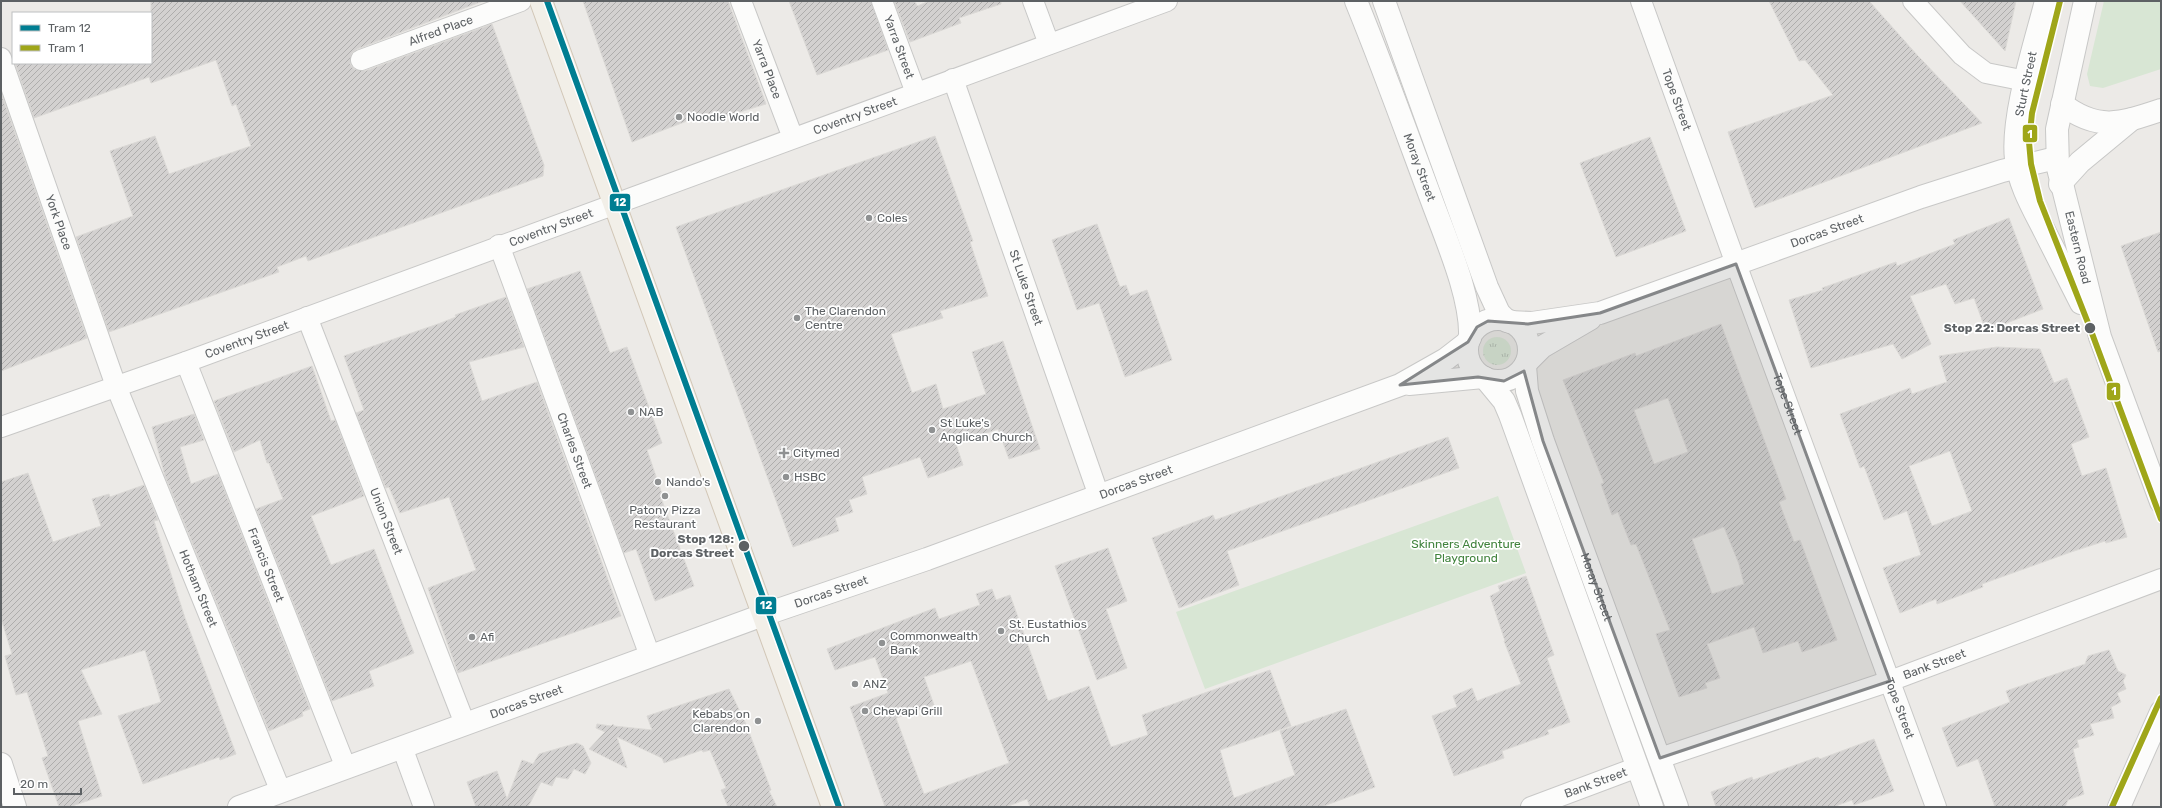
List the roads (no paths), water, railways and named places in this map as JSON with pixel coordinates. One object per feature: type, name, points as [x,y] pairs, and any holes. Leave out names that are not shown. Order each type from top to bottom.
[{"type":"main road","points":[[541,1],[833,807]]},
{"type":"street","name":"Alfred Place","points":[[361,60],[521,1]]},
{"type":"street","name":"Yarra Place","points":[[741,1],[792,138]]},
{"type":"street","name":"Yarra Street","points":[[882,1],[916,92]]},
{"type":"street","points":[[1033,1],[1049,44]]},
{"type":"street","name":"Coventry Street","points":[[1,427],[186,362],[499,245],[1167,1]]},
{"type":"street","name":"Moray Street","points":[[1356,1],[1380,59],[1450,252],[1467,308],[1470,325],[1469,340]]},
{"type":"street","name":"Moray Street","points":[[1384,1],[1487,287],[1499,313],[1509,321]]},
{"type":"street","name":"Tope Street","points":[[1641,1],[1936,807]]},
{"type":"street","points":[[1913,1],[1962,55],[1986,73],[2026,81]]},
{"type":"street","name":"Sturt Street","points":[[2017,167],[2017,134],[2026,81],[2046,1]]},
{"type":"street","points":[[2056,158],[2057,130],[2085,1]]},
{"type":"street","name":"York Place","points":[[1,58],[116,386]]},
{"type":"street","name":"St Luke Street","points":[[953,79],[1099,496]]},
{"type":"street","points":[[2062,104],[2090,121],[2104,122],[2132,119],[2161,110]]},
{"type":"street","points":[[2060,184],[2080,162],[2132,119]]},
{"type":"street","name":"Dorcas Street","points":[[1526,364],[1542,347],[1600,313],[1921,197],[2017,167],[2056,158]]},
{"type":"street","name":"Eastern Road","points":[[2056,158],[2060,184],[2100,337],[2161,502]]},
{"type":"street","name":"Eastern Road","points":[[2017,167],[2036,214],[2100,337]]},
{"type":"street","name":"Charles Street","points":[[499,245],[650,656]]},
{"type":"street","name":"Dorcas Street","points":[[1509,321],[1532,323],[1600,313]]},
{"type":"street","name":"Union Street","points":[[307,317],[465,724]]},
{"type":"street","points":[[1495,320],[1509,321],[1521,330],[1528,342],[1529,356],[1526,364],[1516,375],[1504,381],[1484,378],[1473,368],[1470,362],[1467,348],[1469,340],[1482,324],[1495,320]]},
{"type":"street","name":"Dorcas Street","points":[[239,807],[763,615],[927,559],[1400,386],[1452,354],[1469,340]]},
{"type":"street","name":"Francis Street","points":[[186,362],[346,768]]},
{"type":"street","name":"Moray Street","points":[[1526,364],[1526,387],[1543,441],[1677,807]]},
{"type":"street","name":"Moray Street","points":[[1484,378],[1506,404],[1652,807]]},
{"type":"street","name":"Dorcas Street","points":[[1400,386],[1484,378]]},
{"type":"street","name":"Hotham Street","points":[[116,386],[281,792]]},
{"type":"street","name":"Bank Street","points":[[1660,758],[1890,681],[2161,579]]},
{"type":"street","points":[[2119,807],[2161,712]]},
{"type":"street","points":[[402,748],[424,807]]},
{"type":"street","points":[[1,764],[15,807]]},
{"type":"street","name":"Bank Street","points":[[1531,807],[1638,767]]},
{"type":"tram line","name":"12","points":[[547,1],[839,807]]},
{"type":"tram line","name":"1","points":[[2060,1],[2032,113],[2029,142],[2031,164],[2040,201],[2090,328],[2161,519]]},
{"type":"tram line","name":"1","points":[[2112,807],[2161,698]]},
{"type":"place","name":"Noodle World","points":[[679,117]]},
{"type":"place","name":"Coles","points":[[869,218]]},
{"type":"place","name":"The Clarendon Centre","points":[[797,318]]},
{"type":"place","name":"Stop 22: Dorcas Street","points":[[2090,328]]},
{"type":"place","name":"NAB","points":[[631,412]]},
{"type":"place","name":"St Luke's Anglican Church","points":[[932,430]]},
{"type":"place","name":"Citymed","points":[[784,453]]},
{"type":"place","name":"HSBC","points":[[786,477]]},
{"type":"place","name":"Nando's","points":[[658,482]]},
{"type":"place","name":"Patony Pizza Restaurant","points":[[665,496]]},
{"type":"place","name":"Stop 128: Dorcas Street","points":[[744,546]]},
{"type":"place","name":"St. Eustathios Church","points":[[1001,631]]},
{"type":"place","name":"Afi","points":[[472,637]]},
{"type":"place","name":"Commonwealth Bank","points":[[882,643]]},
{"type":"place","name":"ANZ","points":[[855,684]]},
{"type":"place","name":"Chevapi Grill","points":[[865,711]]},
{"type":"place","name":"Kebabs on Clarendon","points":[[758,721]]},
{"type":"park label","name":"Skinners Adventure Playground","points":[[1466,551]]}]
